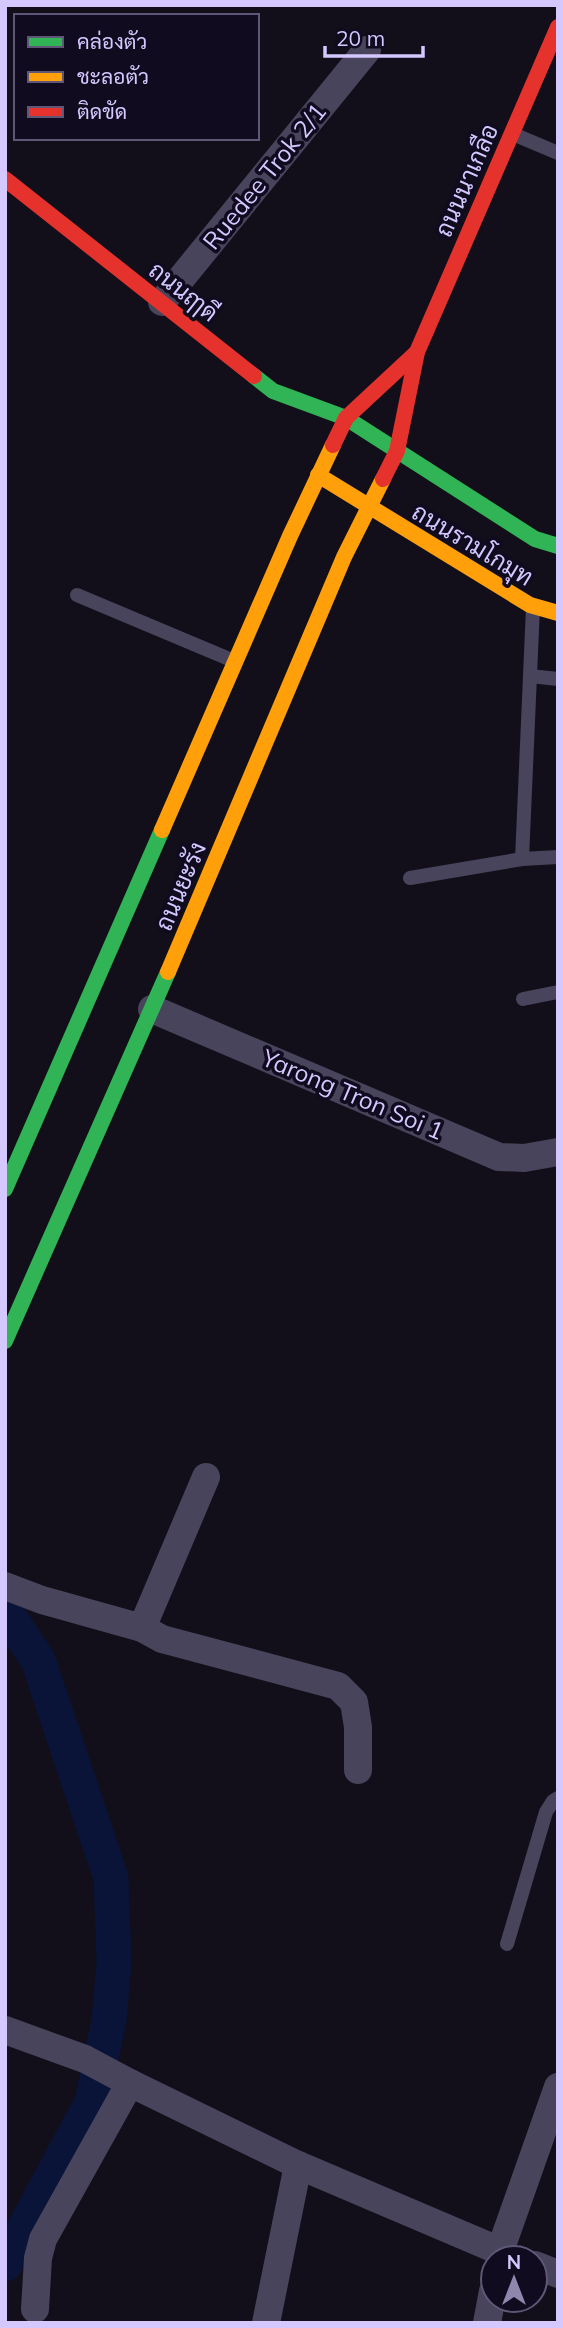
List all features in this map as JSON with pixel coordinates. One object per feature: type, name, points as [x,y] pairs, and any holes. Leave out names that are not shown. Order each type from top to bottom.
[{"type":"main road","name":"ถนนนาเกลือ","points":[[397,451],[417,352],[558,27]]},
{"type":"main road","name":"ถนนฤๅดี","points":[[5,179],[274,391],[346,418],[397,451]]},
{"type":"main road","name":"ถนนนาเกลือ","points":[[346,418],[417,352]]},
{"type":"main road","name":"ถนนยะรัง","points":[[5,1189],[10,1166],[318,475],[346,418]]},
{"type":"main road","name":"ถนนยะรัง","points":[[5,1341],[152,1009],[338,570],[397,451]]},
{"type":"main road","name":"ถนนรามโกมุท","points":[[397,451],[536,539],[558,546]]},
{"type":"main road","name":"ถนนรามโกมุท","points":[[318,475],[533,606],[558,613]]},
{"type":"street","name":"Ruedee Trok 2/1","points":[[162,302],[367,50]]},
{"type":"street","name":"Yarong Tron Soi 1","points":[[152,1009],[499,1157],[524,1158],[558,1152]]},
{"type":"street","points":[[142,1628],[206,1477]]},
{"type":"street","points":[[5,1586],[42,1600],[142,1628],[162,1639],[338,1686],[355,1702],[358,1770]]},
{"type":"street","points":[[5,2030],[85,2059],[298,2165],[479,2244]]},
{"type":"street","points":[[35,2309],[38,2258],[43,2239],[122,2078]]},
{"type":"street","points":[[510,2244],[558,2087]]},
{"type":"street","points":[[267,2323],[298,2165]]},
{"type":"lane","points":[[512,133],[558,153]]},
{"type":"lane","points":[[77,595],[235,661]]},
{"type":"lane","points":[[523,859],[533,606]]},
{"type":"lane","points":[[530,677],[558,679]]},
{"type":"lane","points":[[410,878],[523,859],[558,857]]},
{"type":"lane","points":[[523,999],[558,992]]},
{"type":"lane","points":[[507,1944],[546,1812],[558,1798]]},
{"type":"waterway","points":[[5,1617],[12,1621],[38,1660],[111,1878],[114,1962],[109,2020],[92,2102],[5,2264]]},
{"type":"traffic: fast","points":[[254,376],[273,391],[346,418],[535,539],[558,546]]},
{"type":"traffic: fast","points":[[5,1189],[162,830]]},
{"type":"traffic: fast","points":[[5,1341],[168,972]]},
{"type":"traffic: slow","points":[[162,830],[290,536],[333,445]]},
{"type":"traffic: slow","points":[[318,475],[530,605],[558,613]]},
{"type":"traffic: slow","points":[[168,972],[344,557],[383,479]]},
{"type":"traffic: jam","points":[[383,479],[397,451],[417,352],[558,27]]},
{"type":"traffic: jam","points":[[5,179],[254,376]]},
{"type":"traffic: jam","points":[[333,445],[346,418],[417,352]]}]
